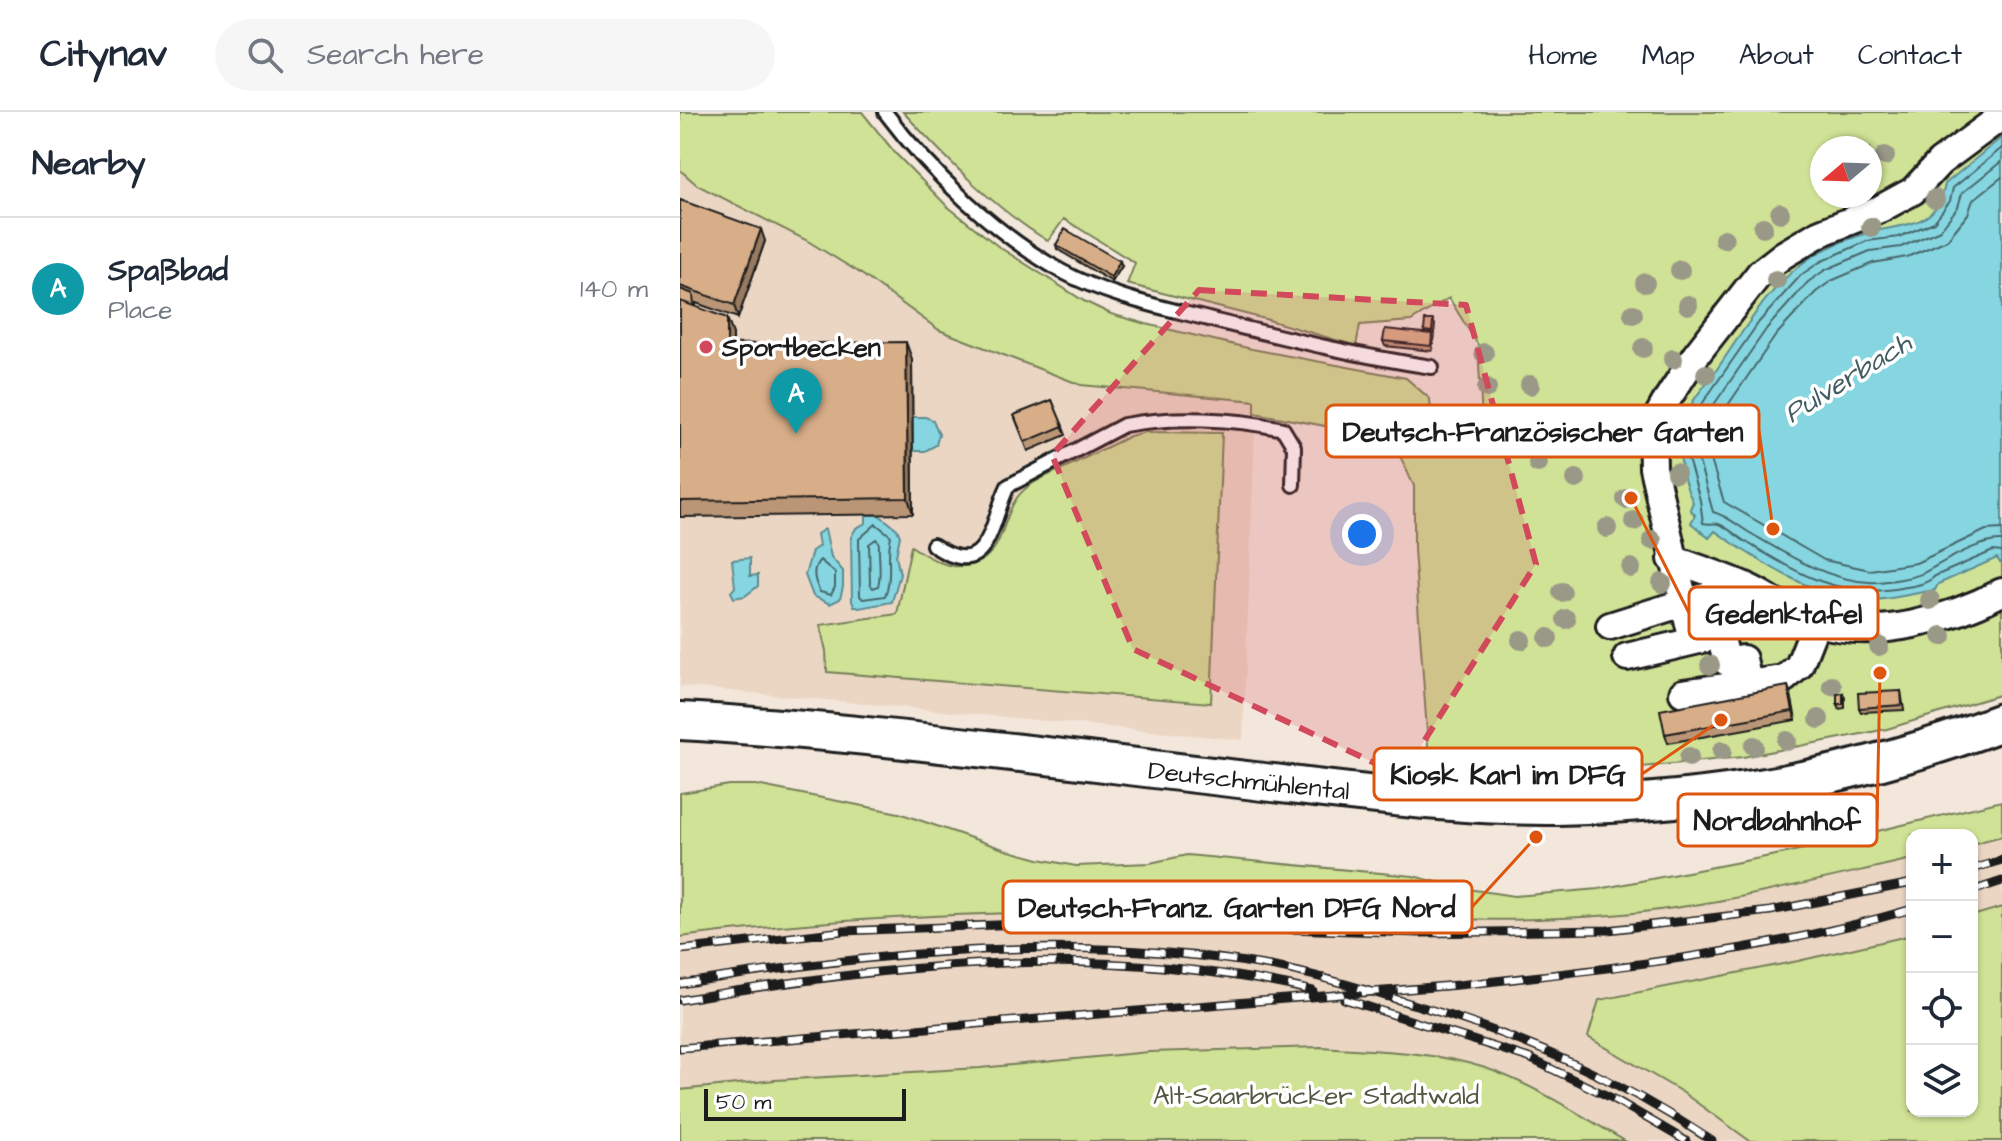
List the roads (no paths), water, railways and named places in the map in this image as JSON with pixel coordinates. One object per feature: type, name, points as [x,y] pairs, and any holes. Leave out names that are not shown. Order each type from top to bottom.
[{"type":"main road","name":"Deutschmühlental","points":[[680,721],[842,734],[1505,806],[1676,799],[1785,785],[1906,756],[2002,722]]},
{"type":"street","points":[[1693,641],[1653,468],[1652,427],[1696,355],[1760,273],[1820,233],[1880,209],[1913,191],[1940,162],[2002,116]]},
{"type":"street","points":[[1672,559],[1746,586],[1816,623],[1852,629],[1921,622],[1975,605],[2002,592]]},
{"type":"street","points":[[1610,626],[1746,586]]},
{"type":"street","points":[[1683,693],[1784,679],[1799,666],[1816,623]]},
{"type":"street","points":[[1627,657],[1720,635],[1727,662],[1743,659],[1748,683]]},
{"type":"lane","points":[[885,112],[950,184],[1007,235],[1061,271],[1149,304],[1331,350],[1432,367]]},
{"type":"lane","points":[[933,545],[950,556],[966,557],[979,553],[989,541],[1008,486],[1124,425],[1219,421],[1255,423],[1283,429],[1294,447],[1293,485]]},
{"type":"water","name":"Pulverbach","points":[[2002,137],[2002,561],[2000,563],[1997,558],[1938,584],[1935,590],[1873,600],[1853,599],[1833,595],[1790,578],[1715,531],[1709,538],[1691,523],[1695,515],[1690,509],[1693,502],[1685,481],[1681,435],[1692,403],[1758,309],[1783,280],[1819,253],[1858,236],[1925,218],[1941,199],[1945,184]]},
{"type":"water","points":[[912,417],[933,420],[939,434],[936,445],[925,451],[913,451]]},
{"type":"water","points":[[866,515],[879,515],[897,529],[900,536],[896,556],[900,574],[892,602],[859,608],[852,601],[851,537],[856,528],[866,523]]},
{"type":"water","points":[[825,529],[831,557],[843,571],[840,599],[830,604],[813,596],[805,575],[812,551],[819,546],[817,534]]},
{"type":"water","points":[[750,558],[750,576],[758,575],[758,586],[745,596],[734,598],[731,592],[735,587],[732,560]]},
{"type":"railway","points":[[1978,867],[2002,860]]},
{"type":"railway","points":[[1978,889],[2002,881]]},
{"type":"railway","points":[[680,950],[843,931],[1021,924],[1421,933],[1608,930],[1770,911],[1906,884]]},
{"type":"railway","points":[[680,1048],[1515,979],[1744,948],[1906,911]]},
{"type":"railway","points":[[680,984],[827,963],[975,950],[1122,950],[1270,966],[1456,1017],[1532,1046],[1606,1079],[1712,1141]]},
{"type":"railway","points":[[680,1000],[838,976],[996,963],[1076,962],[1155,966],[1234,976],[1313,991]]},
{"type":"railway","points":[[1344,999],[1529,1058],[1614,1099],[1686,1141]]},
{"type":"place","name":"Sportbecken","points":[[706,347]]},
{"type":"place","name":"Spaßbad","points":[[796,434]]},
{"type":"place","name":"Gedenktafel","points":[[1631,498]]},
{"type":"place","name":"Deutsch-Französischer Garten","points":[[1773,529]]},
{"type":"place","name":"Nordbahnhof","points":[[1880,673]]},
{"type":"place","name":"Kiosk Karl im DFG","points":[[1721,720]]},
{"type":"place","name":"Deutsch-Franz. Garten DFG Nord","points":[[1536,837]]},
{"type":"park label","name":"Alt-Saarbrücker Stadtwald","points":[[1316,1095]]}]
